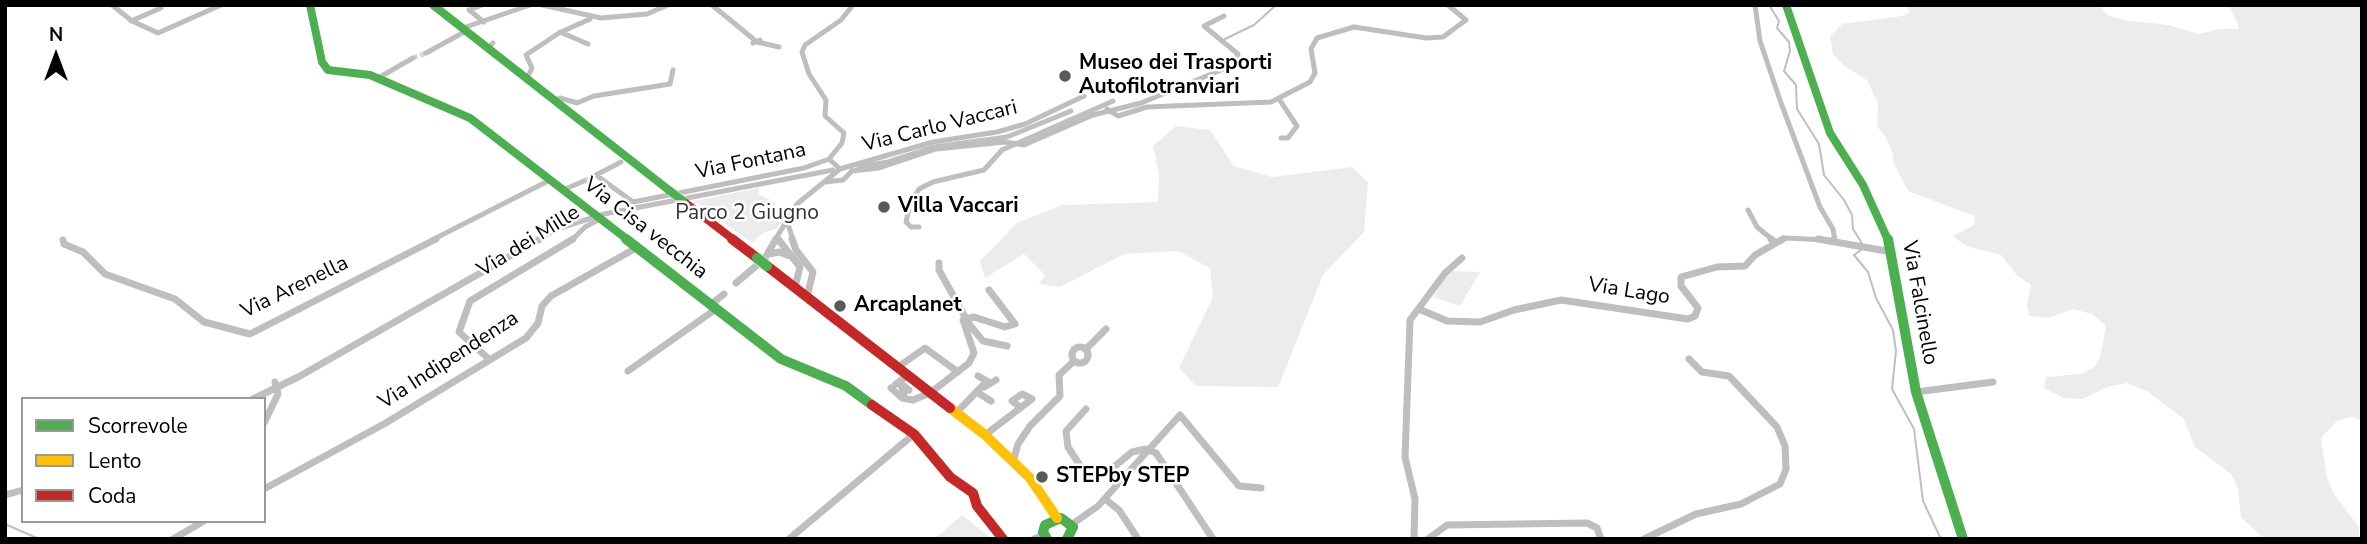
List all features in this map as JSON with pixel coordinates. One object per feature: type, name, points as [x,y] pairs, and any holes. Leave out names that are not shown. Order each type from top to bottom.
[{"type":"street","points":[[112,5],[131,21],[150,32],[158,33],[221,5]]},
{"type":"street","name":"Via Cisa vecchia","points":[[310,5],[322,62],[328,70],[378,78],[470,118],[781,359],[846,386],[914,434],[950,477],[973,493],[977,506],[1003,539]]},
{"type":"street","points":[[433,5],[465,29],[494,45],[527,78],[898,367],[909,394],[956,413],[985,435],[1030,478],[1056,518],[1071,524]]},
{"type":"street","points":[[482,5],[469,10],[484,22]]},
{"type":"street","points":[[426,53],[465,29],[530,5]]},
{"type":"street","points":[[763,260],[801,200],[840,169],[829,159],[842,143],[844,133],[825,116],[828,106],[826,100],[816,88],[802,58],[805,46],[841,20],[853,5]]},
{"type":"street","points":[[1107,109],[1111,115],[1118,116],[1147,107],[1264,103],[1279,99],[1310,82],[1315,73],[1310,51],[1317,38],[1354,27],[1426,38],[1443,37],[1466,20],[1465,16],[1448,5]]},
{"type":"street","points":[[1755,5],[1760,41],[1781,103],[1820,207],[1837,242]]},
{"type":"street","name":"Via Falcinello","points":[[1786,5],[1830,132],[1863,185],[1887,233],[1916,392],[1964,539]]},
{"type":"street","points":[[131,21],[161,8]]},
{"type":"street","points":[[825,182],[843,180],[850,168],[879,168],[936,149],[1015,144],[1107,109],[1141,103],[1235,63],[1238,58],[1235,50],[1204,26],[1207,22],[1224,16]]},
{"type":"street","points":[[527,78],[531,68],[526,55],[560,32],[590,19]]},
{"type":"street","points":[[560,32],[588,44]]},
{"type":"street","points":[[753,43],[760,40]]},
{"type":"street","points":[[378,78],[413,58]]},
{"type":"street","points":[[555,100],[560,98],[577,103],[594,96],[670,84],[674,70]]},
{"type":"street","name":"Via Carlo Vaccari","points":[[840,169],[933,142],[1016,127],[1084,96]]},
{"type":"street","points":[[1279,99],[1297,126],[1288,138],[1281,138]]},
{"type":"street","name":"Via Fontana","points":[[621,162],[596,175],[633,202],[804,168],[829,159]]},
{"type":"street","name":"Via Arenella","points":[[63,240],[64,244],[83,252],[105,274],[175,299],[204,322],[250,334],[550,180]]},
{"type":"street","points":[[563,190],[584,181]]},
{"type":"street","points":[[1748,210],[1756,227],[1775,242],[1797,237],[1889,252]]},
{"type":"street","name":"Via dei Mille","points":[[490,360],[459,332],[470,301],[570,242],[597,217]]},
{"type":"street","points":[[787,221],[796,250],[813,272],[807,297]]},
{"type":"street","points":[[778,239],[792,239]]},
{"type":"street","points":[[778,239],[800,267],[795,287]]},
{"type":"street","name":"Via Lago","points":[[1419,309],[1447,321],[1480,322],[1514,310],[1561,300],[1688,319],[1695,316],[1698,308],[1681,286],[1681,277],[1717,267],[1745,266],[1775,242]]},
{"type":"street","name":"Via Indipendenza","points":[[266,488],[384,424],[526,338],[538,323],[542,306],[559,290],[636,248]]},
{"type":"street","points":[[736,283],[763,260],[779,252],[793,257]]},
{"type":"street","points":[[1414,539],[1415,499],[1405,457],[1410,320],[1445,273],[1462,258]]},
{"type":"street","points":[[783,278],[798,275]]},
{"type":"street","points":[[795,287],[813,279]]},
{"type":"street","points":[[909,394],[958,372],[974,354],[967,319],[1005,327],[1015,324],[1015,320],[989,290]]},
{"type":"street","points":[[628,371],[713,307],[724,294]]},
{"type":"street","points":[[1013,461],[1018,444],[1030,426],[1060,396],[1059,375],[1074,361],[1070,357],[1073,351],[1086,349],[1106,329]]},
{"type":"street","points":[[898,367],[925,348],[958,372]]},
{"type":"street","points":[[1644,539],[1696,514],[1741,504],[1780,484],[1786,469],[1785,446],[1777,427],[1729,376],[1702,372],[1689,359]]},
{"type":"street","points":[[956,413],[987,381],[978,376]]},
{"type":"street","points":[[978,391],[996,380]]},
{"type":"street","points":[[1916,392],[1993,382]]},
{"type":"street","points":[[266,420],[275,405],[277,384]]},
{"type":"street","points":[[978,391],[990,401]]},
{"type":"street","points":[[985,435],[1020,407]]},
{"type":"street","points":[[1071,524],[1105,499],[1180,415],[1186,426],[1210,448],[1239,486],[1261,488]]},
{"type":"street","points":[[789,539],[914,434]]},
{"type":"street","points":[[1105,499],[1119,510],[1138,539]]},
{"type":"street","points":[[1041,538],[1045,524],[1056,518]]},
{"type":"street","points":[[173,539],[200,523]]},
{"type":"street","points":[[1428,539],[1447,525],[1587,523],[1597,528],[1601,539]]},
{"type":"street","points":[[1068,539],[1072,533],[1071,524]]},
{"type":"green space","points":[[1905,5],[2100,5],[2107,15],[2123,20],[2168,25],[2199,34],[2219,29],[2238,29],[2228,5],[2362,5],[2362,420],[2351,417],[2337,421],[2321,438],[2327,478],[2334,494],[2359,527],[2359,539],[2264,539],[2241,517],[2238,489],[2231,474],[2195,447],[2183,418],[2148,392],[2128,383],[2107,387],[2083,399],[2063,398],[2044,388],[2046,377],[2081,374],[2093,368],[2100,358],[2106,326],[2092,314],[2073,309],[2048,318],[2029,316],[2027,305],[2031,285],[2017,275],[2001,255],[1966,246],[1953,236],[1974,225],[1975,216],[1908,191],[1893,162],[1893,154],[1885,136],[1877,126],[1878,103],[1867,80],[1844,66],[1833,54],[1830,36],[1842,24],[1902,16],[1910,12]]},
{"type":"green space","points":[[1176,126],[1210,130],[1234,166],[1272,177],[1352,167],[1368,182],[1364,232],[1323,275],[1278,387],[1196,386],[1179,368],[1213,297],[1210,268],[1178,251],[1124,254],[1060,287],[1039,284],[1045,275],[1024,254],[985,278],[980,261],[1017,223],[1062,205],[1158,202],[1159,174],[1153,146]]},
{"type":"green space","name":"Parco 2 Giugno","points":[[759,188],[759,194],[776,203],[774,209],[787,212],[778,228],[763,233],[752,243],[694,201]]},
{"type":"green space","points":[[1449,271],[1480,272],[1460,306],[1433,297]]},
{"type":"green space","points":[[962,515],[992,539],[934,539]]},
{"type":"waterway","points":[[542,5],[601,18],[647,14],[668,5]]},
{"type":"waterway","points":[[712,5],[757,42],[779,47]]},
{"type":"waterway","points":[[1225,39],[1254,25],[1276,5]]},
{"type":"waterway","points":[[1769,5],[1779,21],[1777,28],[1789,42],[1790,51],[1784,71],[1796,85],[1797,109],[1819,144],[1824,175],[1844,200],[1852,215],[1853,229],[1863,245]]},
{"type":"waterway","points":[[919,227],[911,227],[906,222],[910,203],[919,189],[933,182],[984,170],[1002,150],[1113,101]]},
{"type":"waterway","points":[[859,167],[888,162],[934,147],[1007,137],[1071,111]]},
{"type":"waterway","points":[[537,240],[557,229],[604,214],[833,170]]},
{"type":"waterway","points":[[257,397],[300,376],[540,239]]},
{"type":"waterway","points":[[1861,250],[1854,255],[1868,272],[1876,298],[1893,330],[1896,351],[1892,389],[1914,429],[1923,501],[1941,539]]},
{"type":"waterway","points":[[939,263],[939,270],[969,324],[983,341],[1007,346]]},
{"type":"waterway","points":[[1086,409],[1066,431],[1068,447],[1081,467],[1092,475],[1104,475],[1132,452],[1146,449],[1156,453],[1213,539]]},
{"type":"waterway","points":[[5,495],[21,491]]},
{"type":"waterway","points":[[5,524],[39,539]]},
{"type":"tunnel","points":[[413,58],[426,53]]},
{"type":"tunnel","points":[[584,181],[596,175]]},
{"type":"traffic: fast","points":[[310,5],[322,62],[328,70],[370,75],[470,118],[781,359],[846,386],[872,405]]},
{"type":"traffic: fast","points":[[433,5],[670,191]]},
{"type":"traffic: fast","points":[[1786,5],[1830,133],[1863,185],[1887,233],[1916,392],[1963,539]]},
{"type":"traffic: fast","points":[[670,191],[683,201]]},
{"type":"traffic: fast","points":[[757,258],[767,266]]},
{"type":"traffic: fast","points":[[1047,539],[1043,532],[1045,525],[1061,518],[1073,527],[1067,539]]},
{"type":"traffic: slow","points":[[950,408],[984,434],[1030,478],[1057,518]]},
{"type":"traffic: jam","points":[[683,201],[757,258]]},
{"type":"traffic: jam","points":[[767,266],[950,408]]},
{"type":"traffic: jam","points":[[872,405],[914,434],[950,477],[973,493],[977,506],[1003,539]]},
{"type":"place","name":"Museo dei Trasporti Autofilotranviari","points":[[1065,76]]},
{"type":"place","name":"Villa Vaccari","points":[[884,207]]},
{"type":"place","name":"Arcaplanet","points":[[840,306]]},
{"type":"place","name":"STEPby STEP","points":[[1042,477]]}]
